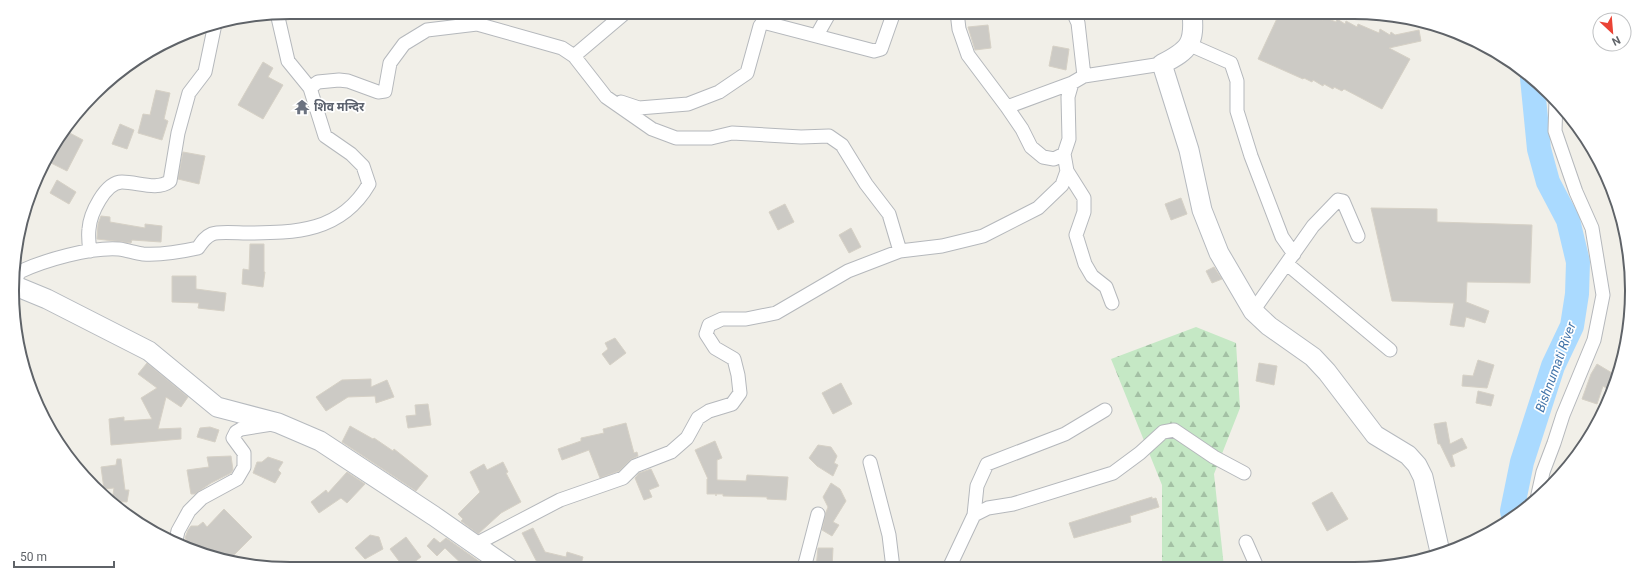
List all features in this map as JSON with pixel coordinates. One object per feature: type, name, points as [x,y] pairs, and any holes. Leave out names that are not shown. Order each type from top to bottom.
[{"type":"street","points":[[310,88],[318,82],[339,80],[348,81],[378,92],[385,91],[390,62],[404,44],[427,30],[473,19]]},
{"type":"street","points":[[480,19],[562,48],[574,56],[606,97],[652,130],[676,138],[711,138],[732,133],[801,137],[829,136],[842,145],[866,184],[889,214],[900,251]]},
{"type":"street","points":[[574,56],[618,19]]},
{"type":"street","points":[[816,35],[826,19]]},
{"type":"street","points":[[606,97],[639,108],[688,104],[719,92],[747,73],[760,26],[763,22],[874,51],[881,49],[892,19]]},
{"type":"street","points":[[958,19],[959,29],[968,55],[1007,107],[1022,129],[1031,147],[1043,157],[1054,159],[1064,154]]},
{"type":"street","points":[[1076,19],[1078,23],[1084,76]]},
{"type":"street","points":[[1007,107],[1072,83],[1084,76],[1162,64],[1173,58],[1190,45],[1192,38],[1192,19]]},
{"type":"street","points":[[20,271],[36,264],[90,250],[119,249],[143,254],[181,252],[198,248],[203,240],[214,233],[280,233],[316,228],[332,221],[361,196],[368,184],[363,166],[351,154],[325,136],[310,88],[288,61],[279,20]]},
{"type":"street","points":[[90,250],[89,228],[94,208],[109,187],[121,182],[165,186],[170,181],[178,133],[189,92],[205,72],[214,30]]},
{"type":"street","points":[[1190,45],[1231,63],[1237,82],[1237,111],[1251,156],[1290,259],[1390,350]]},
{"type":"street","points":[[1162,64],[1189,150],[1202,210],[1219,253],[1253,311],[1270,326],[1313,357],[1327,372],[1375,435],[1408,455],[1417,465],[1424,477],[1439,549]]},
{"type":"street","points":[[1072,83],[1068,97],[1068,139],[1064,154],[1067,171],[1084,198],[1084,212],[1076,235],[1085,264],[1092,276],[1106,287],[1112,303]]},
{"type":"street","points":[[1540,487],[1543,472],[1563,415],[1594,340],[1603,295],[1592,228],[1576,192],[1555,131],[1556,109]]},
{"type":"street","points":[[474,545],[560,500],[623,478],[635,466],[671,452],[687,438],[698,418],[709,411],[732,404],[740,393],[734,359],[715,348],[706,334],[709,325],[722,319],[746,319],[776,313],[848,271],[900,251],[942,246],[983,236],[1038,208],[1062,185],[1067,171]]},
{"type":"street","points":[[1253,311],[1313,226],[1338,200],[1343,201],[1358,236]]},
{"type":"street","points":[[19,287],[46,298],[149,351],[217,407],[278,423],[320,441],[501,562]]},
{"type":"street","points":[[952,562],[974,515],[976,486],[987,464],[1065,434],[1105,410]]},
{"type":"street","points":[[177,537],[178,531],[189,512],[202,498],[237,479],[244,467],[244,453],[233,438],[236,432],[241,429],[278,423]]},
{"type":"street","points":[[974,515],[988,508],[1013,504],[1113,473],[1140,454],[1163,432],[1174,430],[1214,457],[1244,473]]},
{"type":"street","points":[[870,462],[889,534],[892,562]]},
{"type":"street","points":[[806,562],[818,514]]},
{"type":"street","points":[[1246,542],[1255,562]]},
{"type":"green space","points":[[1196,327],[1236,343],[1240,408],[1214,474],[1223,562],[1162,562],[1162,485],[1111,359]]},
{"type":"building","points":[[1277,19],[1329,19],[1336,22],[1337,19],[1345,24],[1346,21],[1357,27],[1358,24],[1379,33],[1380,29],[1390,35],[1391,32],[1395,35],[1419,30],[1421,41],[1389,48],[1410,59],[1382,109],[1344,89],[1342,91],[1334,87],[1333,89],[1324,84],[1323,86],[1313,80],[1312,82],[1304,78],[1303,79],[1258,59]]},
{"type":"building","points":[[988,25],[991,48],[975,50],[968,27]]},
{"type":"building","points":[[1053,46],[1069,49],[1066,70],[1049,66]]},
{"type":"building","points":[[263,62],[273,68],[268,77],[283,85],[263,119],[238,105]]},
{"type":"building","points":[[156,90],[170,93],[164,119],[168,121],[162,140],[138,133],[143,114],[150,115]]},
{"type":"building","points":[[120,124],[134,130],[127,149],[112,144]]},
{"type":"building","points":[[70,133],[83,140],[67,171],[51,163]]},
{"type":"building","points":[[183,152],[205,156],[199,184],[178,179]]},
{"type":"building","points":[[57,180],[76,192],[69,204],[50,193]]},
{"type":"building","points":[[1181,198],[1187,214],[1171,220],[1165,204]]},
{"type":"building","points":[[785,204],[794,222],[778,230],[769,212]]},
{"type":"building","points":[[1371,208],[1437,209],[1437,222],[1532,225],[1530,283],[1467,282],[1466,302],[1489,311],[1485,323],[1466,317],[1464,327],[1450,325],[1454,303],[1392,301]]},
{"type":"building","points":[[101,216],[110,217],[110,222],[145,228],[145,224],[162,226],[161,242],[132,240],[131,243],[97,239],[98,224]]},
{"type":"building","points":[[851,228],[861,247],[849,253],[839,235]]},
{"type":"building","points":[[250,244],[264,244],[265,272],[263,287],[242,284],[243,269],[249,270]]},
{"type":"building","points":[[1214,267],[1222,279],[1212,283],[1206,271]]},
{"type":"building","points":[[172,276],[196,276],[196,289],[226,293],[224,311],[198,308],[199,303],[172,302]]},
{"type":"building","points":[[615,338],[626,353],[610,365],[602,354],[608,349],[605,343]]},
{"type":"building","points":[[1478,360],[1494,365],[1487,388],[1462,386],[1463,375],[1473,376]]},
{"type":"building","points":[[147,363],[188,397],[181,407],[166,397],[158,429],[181,428],[181,439],[111,445],[109,419],[124,417],[124,421],[152,419],[141,398],[157,388],[138,374]]},
{"type":"building","points":[[1259,363],[1277,366],[1274,385],[1256,381]]},
{"type":"building","points":[[1597,364],[1612,373],[1606,388],[1603,386],[1597,404],[1582,399],[1591,374]]},
{"type":"building","points":[[371,379],[371,387],[387,380],[394,397],[376,403],[375,396],[348,397],[326,411],[316,397],[342,380]]},
{"type":"building","points":[[841,383],[852,404],[833,414],[822,393]]},
{"type":"building","points":[[1478,391],[1494,395],[1491,406],[1476,403]]},
{"type":"building","points":[[428,404],[431,425],[408,428],[406,416],[416,415],[415,405]]},
{"type":"building","points":[[1446,422],[1450,444],[1462,438],[1467,448],[1452,455],[1455,466],[1451,467],[1440,444],[1438,444],[1434,424]]},
{"type":"building","points":[[626,423],[634,453],[637,452],[638,456],[630,460],[619,471],[600,478],[589,450],[562,460],[558,449],[581,441],[581,438],[604,433],[603,429]]},
{"type":"building","points":[[350,426],[373,439],[374,438],[393,451],[394,449],[428,476],[416,491],[342,442]]},
{"type":"building","points":[[210,427],[219,430],[215,442],[197,437],[200,428]]},
{"type":"building","points":[[715,441],[722,458],[717,460],[717,480],[746,481],[747,475],[788,477],[786,500],[767,499],[767,497],[707,494],[708,479],[695,450]]},
{"type":"building","points":[[818,445],[831,447],[837,456],[834,463],[838,465],[833,476],[817,466],[809,458]]},
{"type":"building","points":[[231,456],[233,470],[231,473],[211,483],[195,494],[191,494],[187,470],[209,467],[207,457]]},
{"type":"building","points":[[268,457],[283,462],[278,470],[281,473],[275,483],[253,473],[257,462],[262,462]]},
{"type":"building","points":[[117,459],[121,459],[125,490],[129,490],[127,502],[119,501],[113,496],[114,488],[105,489],[104,487],[101,467],[116,465]]},
{"type":"building","points":[[503,462],[508,472],[506,473],[521,502],[501,513],[478,534],[461,521],[463,519],[458,514],[480,492],[470,472],[484,464],[487,470]]},
{"type":"building","points":[[651,469],[659,486],[649,490],[652,497],[644,500],[635,478],[639,473]]},
{"type":"building","points":[[347,472],[365,484],[347,503],[341,498],[319,513],[311,502],[326,490],[328,493]]},
{"type":"building","points":[[831,483],[840,489],[846,501],[833,522],[839,525],[832,536],[822,530],[828,507],[823,497]]},
{"type":"building","points":[[1332,492],[1348,519],[1327,531],[1312,503]]},
{"type":"building","points":[[1152,497],[1152,499],[1156,498],[1159,507],[1130,516],[1131,522],[1074,538],[1069,523]]},
{"type":"building","points":[[224,509],[252,537],[233,556],[203,548],[187,541],[185,538],[191,526],[198,526],[203,522],[207,527]]},
{"type":"building","points":[[533,528],[545,552],[566,557],[567,552],[583,557],[582,562],[537,562],[522,533]]},
{"type":"building","points":[[370,535],[379,537],[383,549],[365,559],[355,548]]},
{"type":"building","points":[[406,537],[421,557],[414,562],[400,562],[390,549]]},
{"type":"building","points":[[434,538],[440,543],[446,538],[480,562],[460,562],[445,548],[437,556],[427,546]]},
{"type":"building","points":[[818,548],[833,548],[832,562],[817,562]]},
{"type":"waterway","name":"Bishnumati River","points":[[1512,511],[1522,462],[1553,366],[1572,326],[1577,294],[1578,262],[1568,220],[1548,182],[1539,149],[1533,86]]},
{"type":"place","name":"शिव मन्दिर","points":[[302,107]]}]
